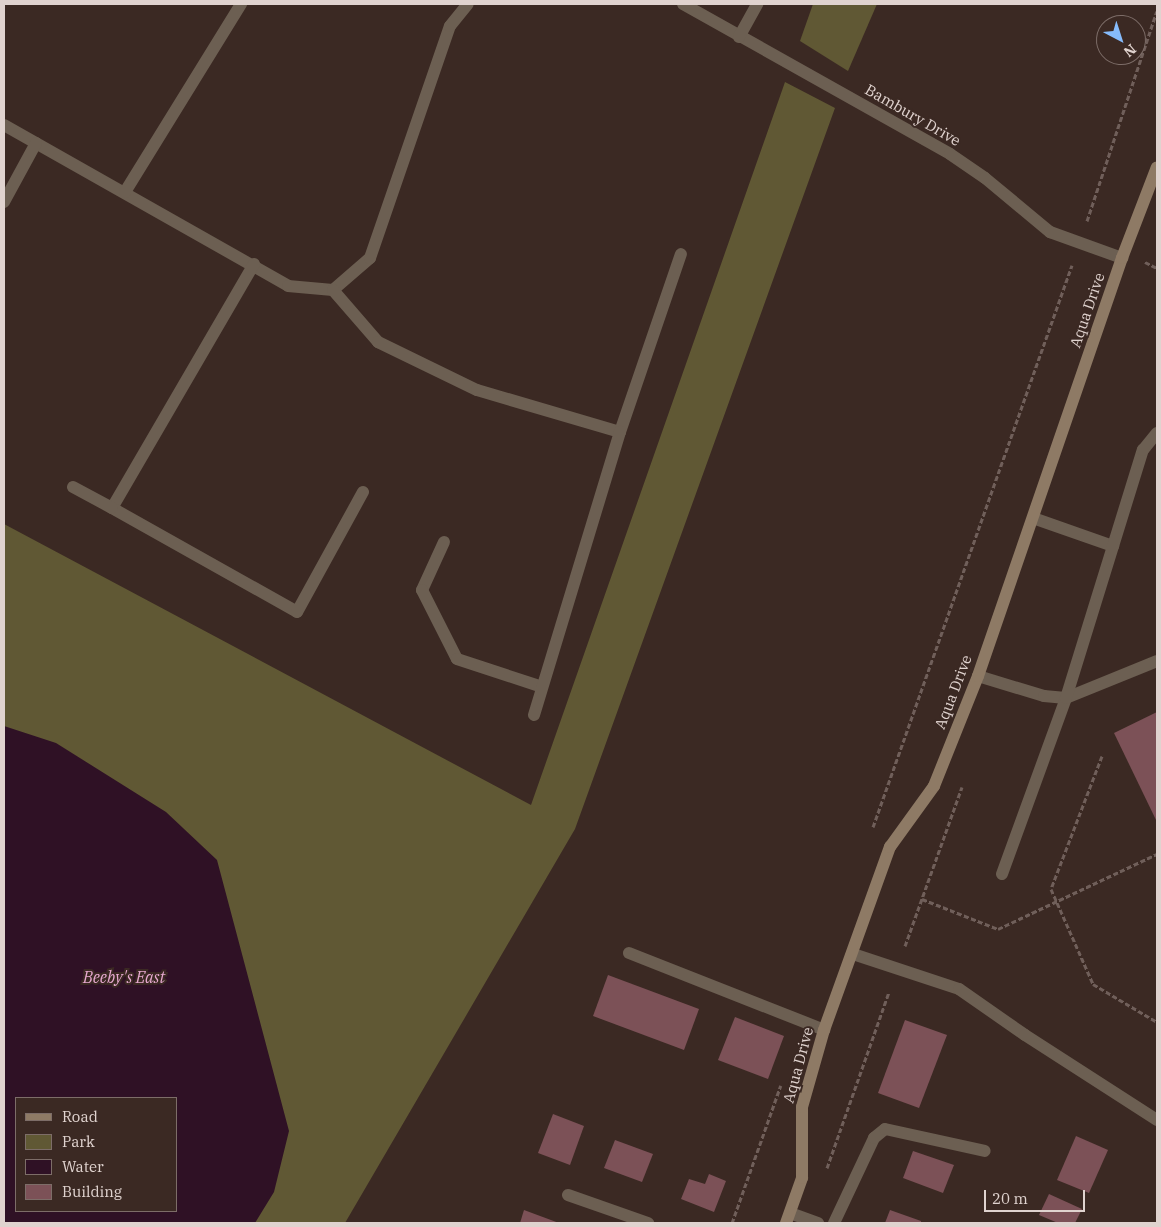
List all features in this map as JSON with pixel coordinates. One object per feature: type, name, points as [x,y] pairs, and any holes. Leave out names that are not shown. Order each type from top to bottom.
[{"type":"street","points":[[125,192],[241,4]]},
{"type":"street","points":[[332,290],[370,258],[450,26],[468,4]]},
{"type":"street","name":"Bambury Drive","points":[[683,4],[950,154],[985,178],[1050,232],[1122,258]]},
{"type":"street","points":[[739,36],[757,4]]},
{"type":"street","points":[[4,125],[254,264],[288,286],[332,290],[378,342],[477,390],[620,432]]},
{"type":"street","points":[[4,202],[36,143]]},
{"type":"street","name":"Aqua Drive","points":[[788,1218],[802,1178],[802,1108],[824,1030],[854,954],[890,847],[934,786],[978,676],[1122,258],[1157,167]]},
{"type":"street","points":[[534,715],[620,432],[681,254]]},
{"type":"street","points":[[112,508],[254,264]]},
{"type":"street","points":[[1002,874],[1066,698],[1143,450],[1157,433]]},
{"type":"street","points":[[73,487],[297,612],[363,492]]},
{"type":"street","points":[[1033,518],[1113,546]]},
{"type":"street","points":[[444,542],[422,590],[457,659],[542,687]]},
{"type":"street","points":[[978,676],[1044,696],[1066,698],[1157,662]]},
{"type":"street","points":[[629,953],[824,1030]]},
{"type":"street","points":[[854,954],[959,989],[1025,1035],[1157,1120]]},
{"type":"street","points":[[834,1223],[874,1138],[885,1129],[985,1151]]},
{"type":"street","points":[[568,1195],[648,1223]]},
{"type":"street","points":[[788,1218],[818,1223]]},
{"type":"path","points":[[870,835],[1080,244],[1157,11]]},
{"type":"path","points":[[1102,756],[1051,889],[1055,902],[1094,984],[1157,1022]]},
{"type":"path","points":[[922,899],[998,930],[1157,854]]},
{"type":"path","points":[[732,1223],[784,1077]]},
{"type":"green space","points":[[813,4],[877,4],[848,71],[800,41]]},
{"type":"green space","points":[[785,82],[835,108],[575,829],[345,1223],[4,1223],[4,524],[531,805]]},
{"type":"water","name":"Beeby's East","points":[[4,726],[56,743],[166,812],[217,860],[289,1131],[274,1192],[255,1223],[4,1223]]},
{"type":"building","points":[[1157,712],[1157,822],[1114,733]]},
{"type":"building","points":[[608,975],[699,1009],[684,1050],[593,1016]]},
{"type":"building","points":[[735,1017],[784,1036],[768,1079],[718,1060]]},
{"type":"building","points":[[905,1020],[947,1035],[919,1108],[878,1093]]},
{"type":"building","points":[[553,1114],[584,1126],[570,1165],[538,1153]]},
{"type":"building","points":[[1076,1136],[1108,1150],[1089,1193],[1057,1180]]},
{"type":"building","points":[[615,1140],[653,1154],[642,1182],[604,1168]]},
{"type":"building","points":[[913,1151],[954,1165],[943,1193],[903,1178]]},
{"type":"building","points":[[709,1174],[726,1181],[714,1212],[681,1199],[689,1179],[705,1184]]},
{"type":"building","points":[[1049,1194],[1082,1209],[1075,1223],[1058,1223],[1039,1215]]},
{"type":"building","points":[[524,1210],[559,1223],[520,1223]]},
{"type":"building","points":[[890,1210],[921,1221],[921,1223],[885,1223]]}]
